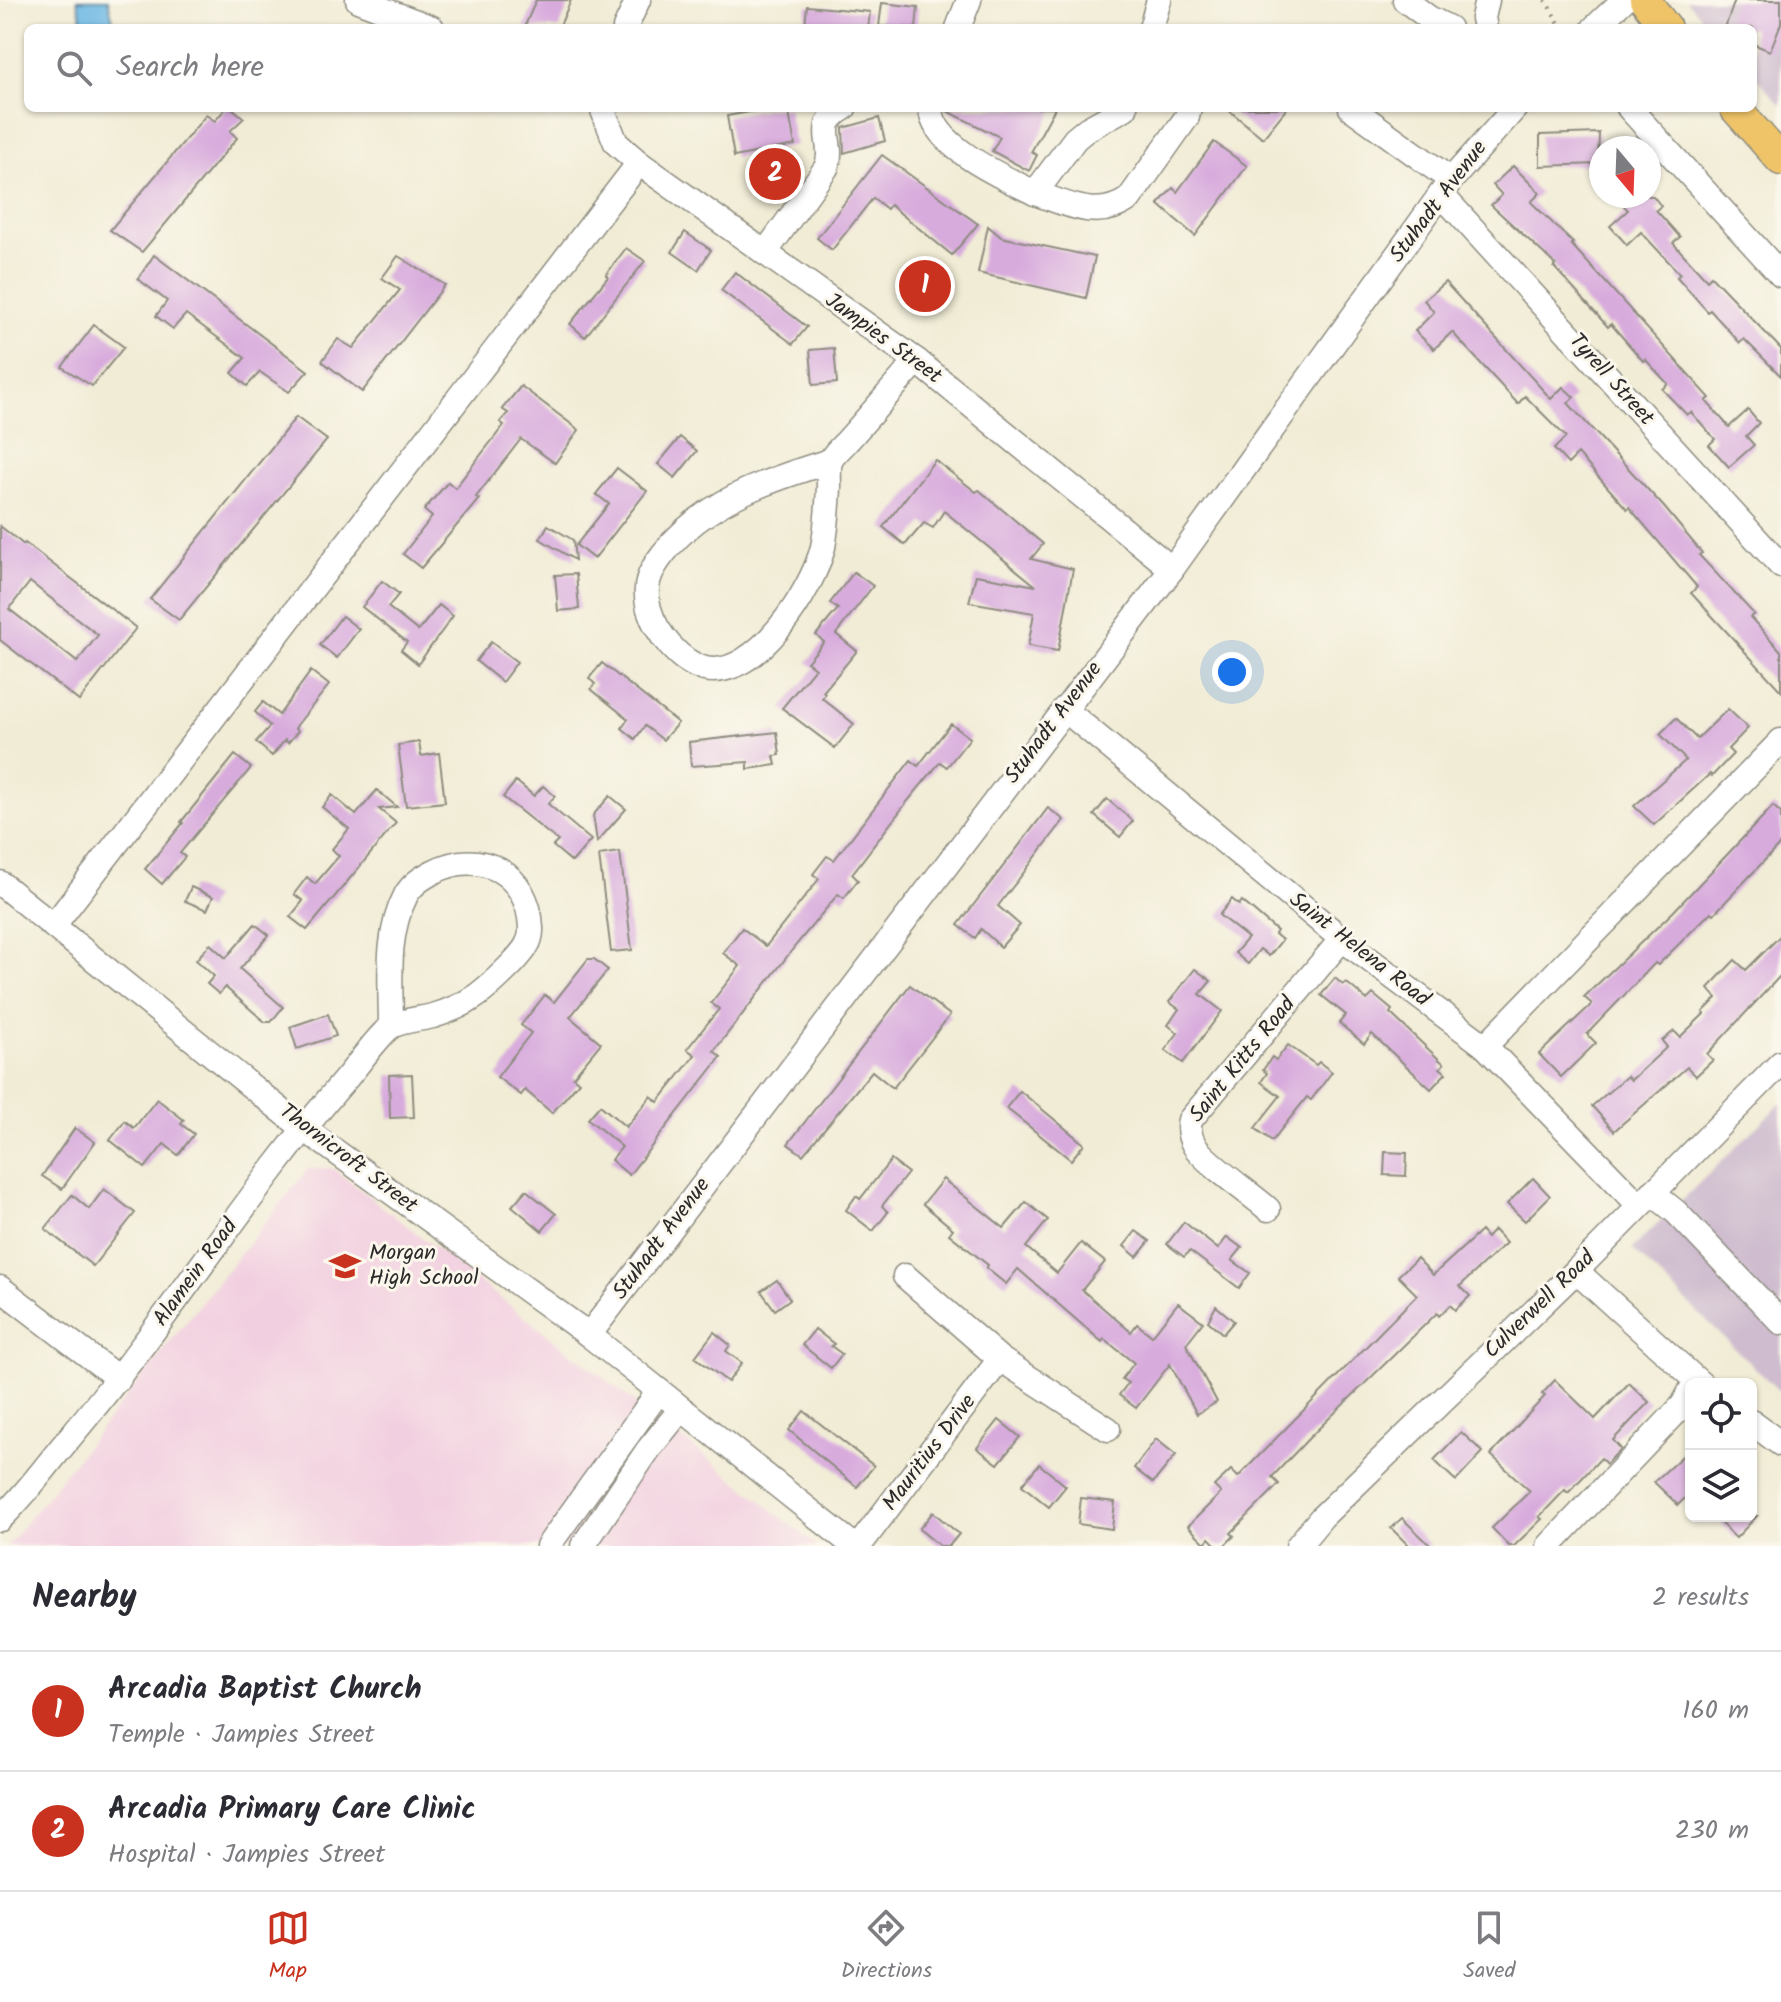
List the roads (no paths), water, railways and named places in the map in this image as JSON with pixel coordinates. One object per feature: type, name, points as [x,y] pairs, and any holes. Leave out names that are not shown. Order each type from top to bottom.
[{"type":"main road","points":[[1645,0],[1663,24]]},
{"type":"main road","points":[[1739,112],[1781,160]]},
{"type":"street","points":[[358,0],[421,24]]},
{"type":"street","points":[[627,24],[638,0]]},
{"type":"street","points":[[960,24],[969,0]]},
{"type":"street","points":[[1152,24],[1159,0]]},
{"type":"street","points":[[1405,0],[1441,24]]},
{"type":"street","points":[[1484,24],[1487,0]]},
{"type":"street","points":[[1598,24],[1624,0]]},
{"type":"street","name":"Jampies Street","points":[[604,112],[616,143],[639,163],[917,361],[1172,569]]},
{"type":"street","points":[[765,253],[826,168],[830,160],[825,129],[830,118],[838,112]]},
{"type":"street","points":[[932,112],[936,127],[948,142],[992,171],[1035,193],[1085,210],[1116,208],[1129,199],[1188,112]]},
{"type":"street","points":[[1035,193],[1075,139],[1118,112]]},
{"type":"street","name":"Tyrell Street","points":[[1356,112],[1446,187],[1781,566]]},
{"type":"street","name":"Stuhadt Avenue","points":[[589,1335],[1172,569],[1446,187],[1512,112]]},
{"type":"street","points":[[1633,112],[1781,275]]},
{"type":"street","points":[[54,925],[639,163]]},
{"type":"street","points":[[830,461],[828,520],[822,550],[808,587],[765,645],[742,662],[721,670],[690,664],[652,619],[646,583],[651,569],[693,521],[771,480],[830,461],[917,361]]},
{"type":"street","name":"Saint Helena Road","points":[[1064,709],[1342,939],[1485,1046],[1646,1199],[1676,1212],[1781,1322]]},
{"type":"street","points":[[1485,1046],[1781,741]]},
{"type":"street","points":[[473,861],[490,865],[508,877],[522,894],[529,910],[530,939],[524,951],[484,993],[466,1005],[391,1026],[394,925],[406,894],[419,879],[448,864],[473,861]]},
{"type":"street","name":"Thornicroft Street","points":[[0,883],[303,1128],[589,1335],[856,1546]]},
{"type":"street","name":"Saint Kitts Road","points":[[1268,1209],[1199,1151],[1190,1137],[1190,1120],[1342,939]]},
{"type":"street","name":"Alamein Road","points":[[0,1519],[119,1379],[303,1128],[391,1026]]},
{"type":"street","name":"Culverwell Road","points":[[1298,1546],[1322,1517],[1576,1271],[1781,1063]]},
{"type":"street","points":[[1576,1271],[1688,1378]]},
{"type":"street","points":[[905,1276],[1000,1359],[1108,1429]]},
{"type":"street","points":[[0,1288],[119,1379]]},
{"type":"street","name":"Mauritius Drive","points":[[856,1546],[1000,1359]]},
{"type":"street","points":[[548,1546],[659,1391]]},
{"type":"street","points":[[1549,1546],[1685,1402]]},
{"type":"street","points":[[583,1546],[648,1450],[681,1409]]},
{"type":"street","points":[[1757,1426],[1781,1444]]},
{"type":"water","points":[[77,0],[108,0],[114,24],[83,24]]},
{"type":"place","name":"Arcadia Primary Care Clinic","points":[[775,174]]},
{"type":"place","name":"Arcadia Baptist Church","points":[[925,286]]},
{"type":"place","name":"Morgan High School","points":[[345,1266]]}]
